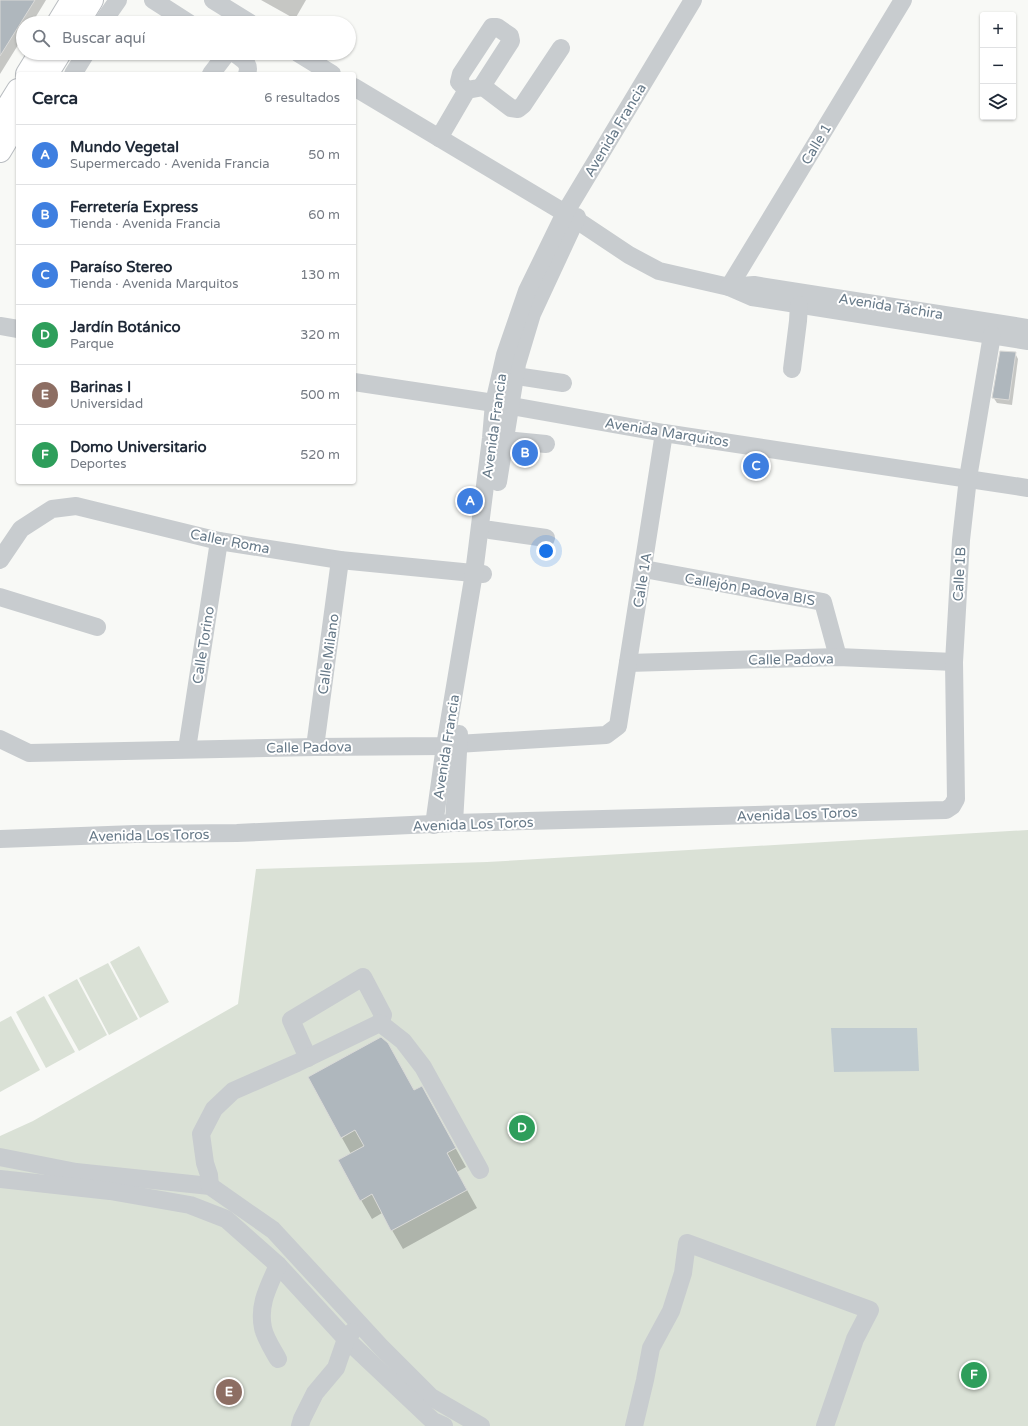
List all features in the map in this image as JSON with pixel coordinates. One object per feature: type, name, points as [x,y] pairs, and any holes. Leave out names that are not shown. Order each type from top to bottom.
[{"type":"main road","points":[[62,16],[72,0]]},
{"type":"main road","points":[[82,16],[92,0]]},
{"type":"main road","points":[[28,72],[36,60]]},
{"type":"main road","points":[[48,72],[56,60]]},
{"type":"main road","points":[[0,119],[16,93]]},
{"type":"main road","points":[[0,151],[16,124]]},
{"type":"street","points":[[107,16],[118,0]]},
{"type":"street","points":[[153,0],[177,16]]},
{"type":"street","points":[[213,0],[237,16]]},
{"type":"street","name":"Avenida Francia","points":[[434,825],[451,745],[479,573],[491,438],[502,405],[508,375],[505,355],[527,291],[693,0]]},
{"type":"street","name":"Avenida Francia","points":[[570,216],[705,0]]},
{"type":"street","name":"Calle 1","points":[[729,287],[903,0]]},
{"type":"street","points":[[439,138],[474,88],[511,108],[518,109],[523,105],[561,48]]},
{"type":"street","points":[[74,72],[82,60]]},
{"type":"street","points":[[213,72],[222,60]]},
{"type":"street","points":[[309,60],[329,72]]},
{"type":"street","points":[[356,88],[570,216],[659,272],[753,291],[799,305],[1028,340]]},
{"type":"street","name":"Avenida Táchira","points":[[753,291],[1028,328]]},
{"type":"street","points":[[792,368],[799,305]]},
{"type":"street","points":[[0,326],[16,329]]},
{"type":"street","name":"Calle 1B","points":[[946,810],[952,806],[956,799],[954,662],[961,540],[968,478],[992,335]]},
{"type":"street","points":[[508,375],[563,384]]},
{"type":"street","name":"Avenida Marquitos","points":[[356,382],[502,405],[664,433],[1028,488]]},
{"type":"street","name":"Avenida Francia","points":[[479,573],[490,530],[504,440],[502,405]]},
{"type":"street","name":"Calle 1A","points":[[618,726],[644,569],[664,433]]},
{"type":"street","points":[[504,440],[546,444]]},
{"type":"street","name":"Caller Roma","points":[[0,560],[21,530],[52,509],[76,506],[219,541],[340,560],[479,573]]},
{"type":"street","points":[[490,530],[546,538]]},
{"type":"street","name":"Calle Torino","points":[[187,749],[219,541]]},
{"type":"street","name":"Calle Milano","points":[[315,747],[340,560]]},
{"type":"street","name":"Callejón Padova BIS","points":[[644,569],[823,602],[838,657]]},
{"type":"street","points":[[0,597],[97,627]]},
{"type":"street","name":"Calle Padova","points":[[628,663],[838,657],[954,662]]},
{"type":"street","name":"Calle Padova","points":[[0,739],[29,753],[451,745],[606,735],[618,726]]},
{"type":"street","name":"Avenida Francia","points":[[451,745],[454,824]]},
{"type":"street","name":"Avenida Los Toros","points":[[0,839],[135,834],[237,833],[454,824],[946,810]]},
{"type":"street","points":[[210,1186],[201,1134],[214,1109],[233,1091],[308,1058],[380,1023],[383,1015],[363,977],[291,1020],[308,1058]]},
{"type":"street","points":[[380,1023],[403,1041],[423,1067],[480,1170]]},
{"type":"street","points":[[0,1157],[76,1172],[210,1186],[273,1230],[381,1347],[430,1397],[481,1426]]},
{"type":"street","points":[[0,1179],[110,1191],[190,1205],[226,1219],[278,1265],[346,1339],[367,1359],[433,1421],[444,1426]]},
{"type":"street","points":[[634,1426],[651,1348],[671,1311],[683,1273],[687,1243],[870,1310],[855,1338],[826,1426]]},
{"type":"street","points":[[278,1265],[263,1298],[261,1311],[263,1329],[278,1359]]},
{"type":"street","points":[[300,1426],[315,1393],[336,1368],[346,1339],[361,1324]]},
{"type":"street","points":[[336,1368],[367,1359],[381,1347]]},
{"type":"shaded area","points":[[1028,830],[1028,1426],[0,1426],[0,1136],[33,1121],[238,1004],[256,869],[487,862]]},
{"type":"shaded area","points":[[139,946],[169,1002],[140,1018],[110,962]]},
{"type":"shaded area","points":[[108,963],[138,1019],[109,1035],[79,978]]},
{"type":"shaded area","points":[[77,979],[107,1035],[79,1051],[48,995]]},
{"type":"shaded area","points":[[44,996],[75,1052],[46,1068],[16,1012]]},
{"type":"shaded area","points":[[11,1016],[40,1070],[0,1092],[0,1022]]},
{"type":"shaded area","points":[[831,1028],[917,1028],[919,1071],[834,1072]]},
{"type":"building","points":[[0,0],[35,0],[25,16],[16,16],[16,30],[0,56]]},
{"type":"building","points":[[1000,351],[1016,352],[1009,400],[992,398]]},
{"type":"building","points":[[381,1037],[388,1043],[414,1090],[422,1086],[456,1148],[447,1153],[467,1190],[391,1231],[372,1194],[360,1201],[338,1160],[364,1146],[355,1130],[341,1138],[308,1077]]},
{"type":"place","name":"Ferretería Express","points":[[525,453]]},
{"type":"place","name":"Paraíso Stereo","points":[[756,466]]},
{"type":"place","name":"Mundo Vegetal","points":[[470,501]]},
{"type":"place","name":"Jardín Botánico","points":[[522,1128]]},
{"type":"place","name":"Domo Universitario","points":[[974,1375]]},
{"type":"place","name":"Barinas I","points":[[229,1392]]}]
